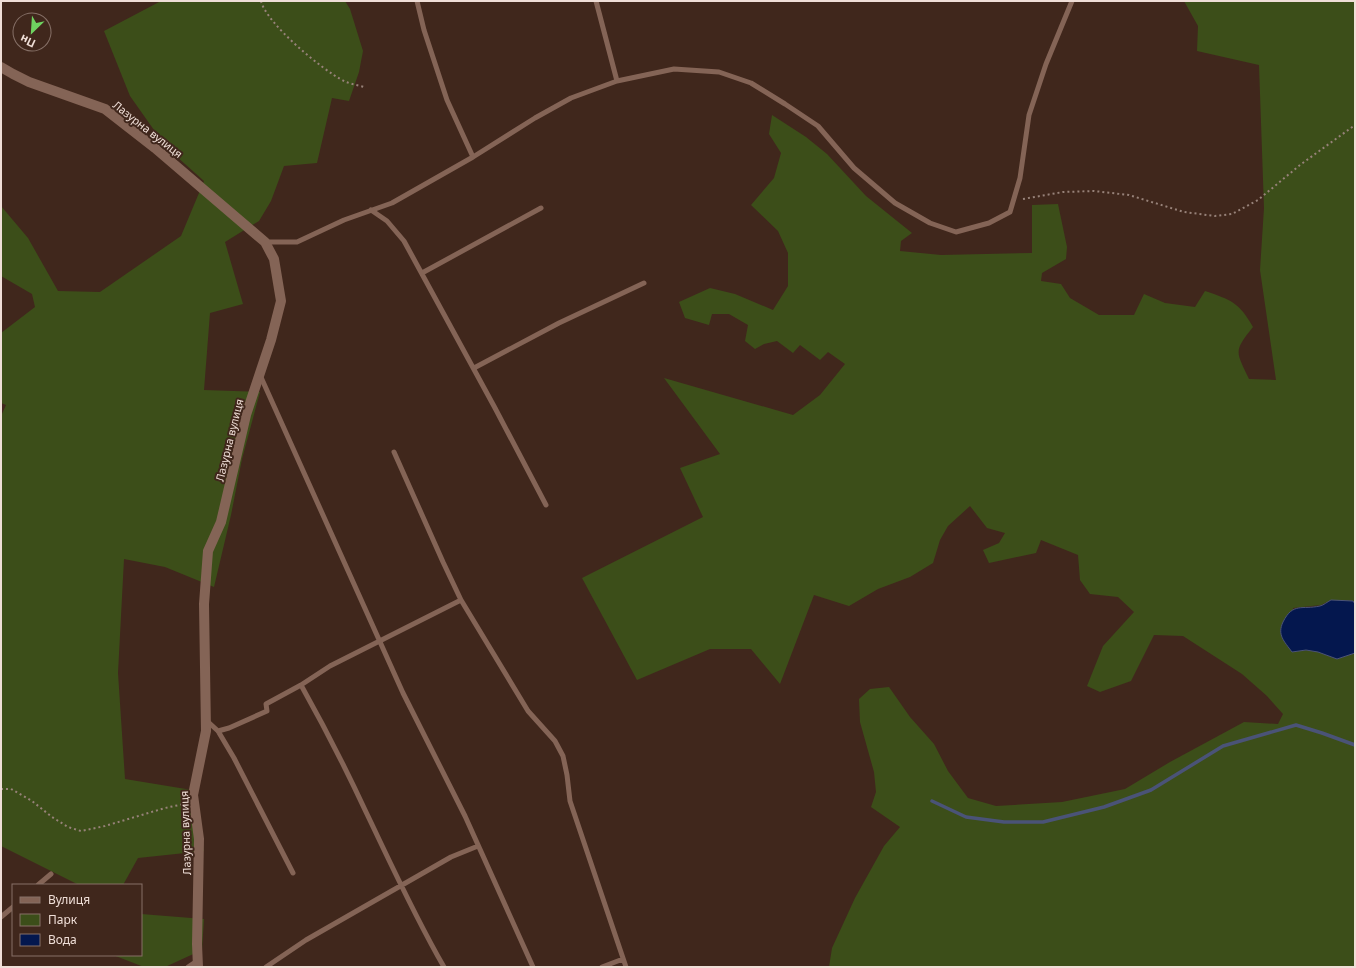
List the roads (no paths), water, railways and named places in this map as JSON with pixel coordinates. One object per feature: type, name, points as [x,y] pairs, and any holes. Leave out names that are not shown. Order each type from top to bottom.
[{"type":"street","name":"Лазурна вулиця","points":[[1,66],[29,82],[105,109],[155,148],[265,242],[274,259],[281,301],[271,340],[246,415],[221,522],[208,551],[204,604],[206,731],[193,796],[199,840],[198,964]]},
{"type":"lane","points":[[416,1],[447,100],[473,157]]},
{"type":"lane","points":[[596,1],[617,82]]},
{"type":"lane","points":[[265,242],[296,242],[344,220],[392,203],[473,157],[534,118],[571,98],[617,82],[674,69],[719,72],[751,83],[818,126],[854,168],[895,203],[930,223],[956,232],[989,223],[1010,212],[1020,178],[1029,115],[1046,64],[1072,1]]},
{"type":"lane","points":[[422,273],[541,208]]},
{"type":"lane","points":[[371,210],[388,221],[404,241],[474,368],[546,505]]},
{"type":"lane","points":[[474,368],[559,323],[644,283]]},
{"type":"lane","points":[[260,374],[403,693],[465,816],[533,967]]},
{"type":"lane","points":[[394,452],[443,562],[462,600],[528,711],[555,742],[563,756],[570,801],[626,967]]},
{"type":"lane","points":[[218,731],[229,728],[267,711],[266,704],[301,685],[330,666],[462,600]]},
{"type":"lane","points":[[301,685],[322,722],[363,804],[401,886],[444,967]]},
{"type":"lane","points":[[206,720],[218,731],[234,758],[293,873]]},
{"type":"lane","points":[[266,967],[306,940],[451,857],[478,846]]},
{"type":"lane","points":[[39,884],[50,874]]},
{"type":"lane","points":[[1,917],[12,908]]},
{"type":"lane","points":[[602,967],[623,959]]},
{"type":"lane","points":[[188,967],[198,964]]},
{"type":"water","points":[[1331,600],[1353,601],[1355,604],[1355,653],[1337,659],[1318,652],[1306,650],[1292,652],[1282,638],[1281,634],[1283,622],[1290,612],[1298,608],[1320,606]]},
{"type":"waterway","points":[[932,801],[966,817],[1004,822],[1043,822],[1104,807],[1151,790],[1223,746],[1296,725],[1355,745]]}]
